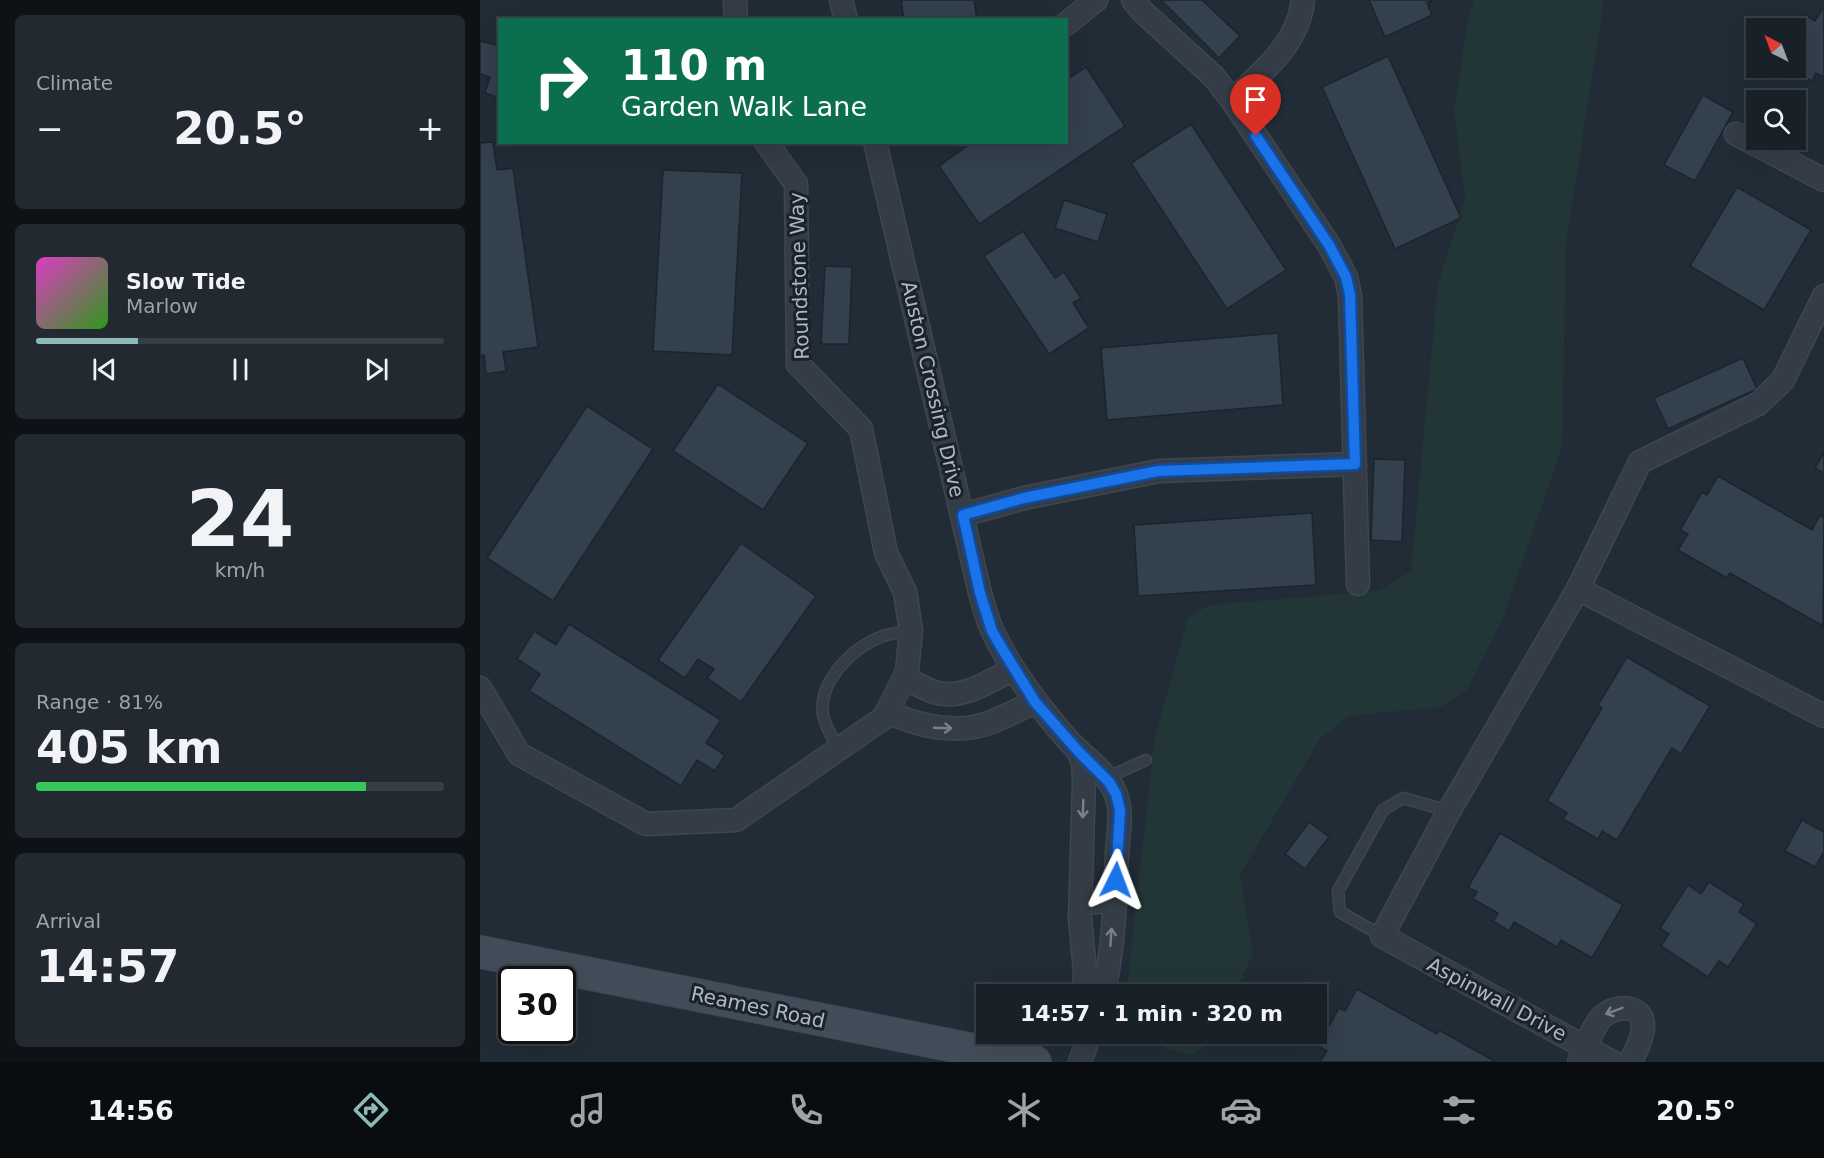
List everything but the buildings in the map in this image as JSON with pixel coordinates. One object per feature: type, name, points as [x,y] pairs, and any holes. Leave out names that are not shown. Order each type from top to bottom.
[{"type":"main road","name":"Reames Road","points":[[480,952],[945,1049],[1035,1062]]},
{"type":"street","points":[[735,0],[736,18]]},
{"type":"street","points":[[841,0],[846,18]]},
{"type":"street","points":[[1068,22],[1096,0]]},
{"type":"street","points":[[1133,0],[1143,12],[1214,77],[1232,100],[1329,245],[1346,277],[1350,295],[1358,584]]},
{"type":"street","points":[[1232,100],[1262,73],[1288,43],[1302,11],[1303,0]]},
{"type":"street","points":[[1736,134],[1824,180]]},
{"type":"street","name":"Roundstone Way","points":[[480,688],[519,754],[646,824],[736,820],[885,717],[907,672],[910,630],[905,592],[886,553],[861,429],[798,364],[796,184],[767,144]]},
{"type":"street","name":"Auston Crossing Drive","points":[[875,144],[980,593],[992,631],[1035,702],[1078,751],[1106,778],[1116,794],[1120,810],[1109,966],[1105,984]]},
{"type":"street","points":[[1382,936],[1449,811],[1578,589],[1640,462],[1758,404],[1783,380],[1824,296]]},
{"type":"street","points":[[963,515],[1024,498],[1158,471],[1355,464]]},
{"type":"street","points":[[1578,589],[1824,716]]},
{"type":"street","points":[[904,678],[935,692],[948,695],[976,688],[1013,669]]},
{"type":"street","points":[[887,712],[929,727],[943,729],[975,727],[1035,702]]},
{"type":"street","name":"Auston Crossing Drive","points":[[1078,751],[1083,763],[1084,780],[1080,909],[1084,984]]},
{"type":"street","name":"Aspinwall Drive","points":[[1382,936],[1582,1055],[1612,1062]]},
{"type":"street","points":[[1582,1055],[1600,1018],[1611,1009],[1626,1006],[1638,1012],[1643,1024],[1641,1041],[1630,1062]]},
{"type":"street","points":[[1079,1062],[1080,1044]]},
{"type":"street","points":[[1079,1062],[1086,1044]]},
{"type":"lane","points":[[838,749],[824,717],[823,696],[839,668],[858,649],[883,636],[910,630]]},
{"type":"lane","points":[[1106,778],[1146,760]]},
{"type":"lane","points":[[1382,936],[1340,912],[1338,891],[1383,810],[1403,798],[1449,811]]},
{"type":"lane","points":[[1080,909],[1113,907]]},
{"type":"shaded area","points":[[1474,0],[1604,0],[1566,243],[1562,447],[1503,618],[1466,691],[1440,707],[1348,716],[1319,740],[1240,875],[1253,954],[1239,984],[1127,984],[1155,737],[1188,618],[1209,605],[1379,591],[1411,571],[1438,284],[1465,199],[1454,111],[1469,14]]},
{"type":"shaded area","points":[[1161,1044],[1210,1044],[1192,1055],[1166,1049]]},
{"type":"route","points":[[1116,880],[1120,810],[1116,794],[1098,769],[1078,751],[1035,702],[992,631],[980,593],[963,515],[1024,498],[1158,471],[1355,464],[1350,295],[1346,277],[1329,245],[1256,136]]}]
